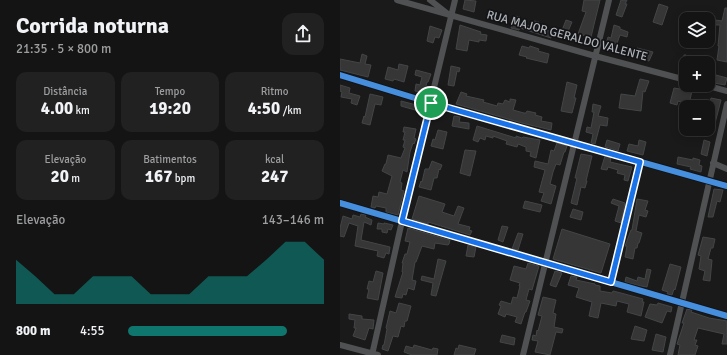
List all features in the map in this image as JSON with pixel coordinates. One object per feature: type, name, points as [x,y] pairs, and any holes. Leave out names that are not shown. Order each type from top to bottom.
[{"type":"street","name":"RUA MAJOR GERALDO VALENTE","points":[[397,0],[679,78]]},
{"type":"street","points":[[430,0],[451,16]]},
{"type":"street","points":[[340,344],[374,354],[402,221],[455,0]]},
{"type":"street","points":[[523,355],[609,0]]},
{"type":"street","points":[[340,75],[431,103],[727,186]]},
{"type":"street","points":[[715,88],[727,91]]},
{"type":"street","points":[[670,355],[727,104]]},
{"type":"street","points":[[611,282],[640,162]]},
{"type":"street","points":[[713,163],[727,168]]},
{"type":"street","points":[[340,203],[727,316]]},
{"type":"building","points":[[465,0],[476,1],[474,12],[463,9]]},
{"type":"building","points":[[584,0],[600,0],[591,37],[578,34],[586,12],[582,11]]},
{"type":"building","points":[[621,0],[627,0],[622,17],[616,15]]},
{"type":"building","points":[[659,4],[668,7],[662,25],[653,22]]},
{"type":"building","points":[[725,8],[727,8],[727,62],[717,60],[720,25],[715,25],[715,20],[722,21]]},
{"type":"building","points":[[515,16],[520,17],[519,23],[532,27],[534,21],[539,22],[538,28],[553,32],[551,38],[520,28],[519,30],[511,28]]},
{"type":"building","points":[[566,20],[572,22],[566,36],[561,33]]},
{"type":"building","points":[[460,25],[481,32],[480,34],[487,35],[486,41],[479,40],[479,42],[469,40],[467,51],[456,49]]},
{"type":"building","points":[[614,25],[628,32],[627,37],[620,35],[616,46],[607,41],[608,37],[611,38]]},
{"type":"building","points":[[430,26],[442,30],[439,38],[435,37],[433,43],[427,41]]},
{"type":"building","points":[[522,46],[529,48],[530,46],[539,49],[538,51],[549,54],[547,63],[519,55]]},
{"type":"building","points":[[637,48],[653,52],[649,61],[635,57]]},
{"type":"building","points":[[362,54],[367,56],[365,64],[371,65],[368,77],[340,70],[340,59],[360,63]]},
{"type":"building","points":[[399,64],[408,66],[404,82],[394,79],[393,81],[385,79],[388,67],[398,70]]},
{"type":"building","points":[[451,66],[460,68],[459,72],[457,71],[454,86],[448,85]]},
{"type":"building","points":[[416,70],[431,74],[424,93],[415,91],[416,84],[420,85],[422,77],[415,75]]},
{"type":"building","points":[[716,75],[727,78],[725,85],[715,83]]},
{"type":"building","points":[[640,79],[649,81],[645,92],[643,91],[641,111],[619,108],[621,94],[635,96]]},
{"type":"building","points":[[567,82],[577,85],[574,98],[576,98],[572,113],[561,111]]},
{"type":"building","points":[[340,85],[350,88],[349,93],[360,96],[357,105],[351,103],[352,99],[341,97],[342,92],[340,91]]},
{"type":"building","points":[[674,88],[679,89],[679,92],[692,92],[690,100],[679,100],[677,105],[670,103]]},
{"type":"building","points":[[461,92],[467,94],[466,96],[484,100],[483,102],[497,106],[498,103],[503,104],[505,100],[510,102],[510,99],[516,100],[513,110],[524,113],[527,111],[536,113],[535,115],[542,117],[541,121],[552,123],[551,130],[456,104]]},
{"type":"building","points":[[370,94],[383,97],[381,105],[375,104],[370,125],[362,123],[364,116],[365,117]]},
{"type":"building","points":[[711,98],[721,100],[715,123],[715,100],[711,100]]},
{"type":"building","points":[[401,101],[424,107],[422,112],[401,106]]},
{"type":"building","points":[[593,104],[601,106],[598,116],[608,118],[607,126],[600,125],[595,144],[591,143],[593,134],[586,132],[587,127],[591,128],[594,112],[592,112]]},
{"type":"building","points":[[454,116],[460,117],[459,122],[469,123],[469,129],[452,126]]},
{"type":"building","points":[[477,126],[516,138],[516,136],[540,140],[536,158],[530,156],[531,152],[526,151],[526,147],[518,144],[517,147],[506,144],[507,141],[493,136],[493,138],[486,136],[485,140],[480,138],[478,142],[473,140]]},
{"type":"building","points":[[404,127],[416,129],[414,138],[416,139],[410,152],[407,172],[403,170],[400,182],[402,183],[401,190],[404,191],[398,215],[386,212],[386,208],[376,206],[375,208],[371,207],[373,196],[378,197],[379,192],[387,194],[392,176],[382,171],[386,164],[388,155],[401,158],[405,148],[403,147],[405,140],[403,140],[405,132],[403,132]]},
{"type":"building","points":[[438,130],[447,132],[443,149],[431,146],[433,139],[435,140]]},
{"type":"building","points":[[607,140],[620,144],[618,151],[605,147]]},
{"type":"building","points":[[639,140],[646,142],[643,155],[627,151],[629,144],[638,146]]},
{"type":"building","points":[[704,140],[710,142],[707,156],[701,154]]},
{"type":"building","points":[[557,143],[567,146],[560,165],[556,164],[553,172],[550,184],[556,186],[551,204],[541,201],[544,193],[539,192],[545,170],[534,167],[535,161],[548,164],[551,150],[554,151]]},
{"type":"building","points":[[465,150],[476,151],[470,176],[460,173]]},
{"type":"building","points":[[581,154],[592,156],[585,188],[581,187],[577,205],[571,203]]},
{"type":"building","points":[[605,156],[611,158],[610,162],[632,167],[628,181],[624,180],[625,175],[617,173],[618,170],[608,167],[607,170],[601,169]]},
{"type":"building","points":[[678,157],[700,160],[699,165],[702,166],[701,172],[690,169],[691,167],[677,164]]},
{"type":"building","points":[[432,161],[442,165],[440,170],[439,169],[437,178],[434,178],[431,190],[419,187],[421,181],[422,182],[425,169],[429,169]]},
{"type":"building","points":[[714,189],[723,190],[720,202],[717,201],[713,217],[708,217]]},
{"type":"building","points":[[419,196],[445,204],[442,212],[454,216],[458,206],[464,208],[458,224],[470,227],[469,230],[472,231],[470,235],[428,222],[428,224],[412,219]]},
{"type":"building","points":[[613,199],[625,203],[621,223],[615,221],[619,206],[611,203]]},
{"type":"building","points":[[637,199],[648,201],[645,210],[648,211],[646,217],[639,215],[636,231],[642,233],[637,248],[635,248],[633,259],[625,257],[627,246],[625,246],[632,230]]},
{"type":"building","points":[[525,201],[542,205],[540,212],[523,208]]},
{"type":"building","points":[[573,209],[583,212],[581,220],[570,217]]},
{"type":"building","points":[[361,214],[366,215],[365,217],[372,220],[371,225],[364,222],[361,240],[390,247],[389,254],[386,253],[384,258],[377,256],[378,251],[355,246],[358,226],[349,223],[344,237],[340,236],[343,216],[352,219],[353,215],[360,217]]},
{"type":"building","points":[[378,223],[393,225],[391,230],[388,229],[387,233],[382,232],[382,229],[377,229]]},
{"type":"building","points":[[502,226],[508,227],[503,242],[498,240]]},
{"type":"building","points":[[408,228],[450,240],[448,245],[435,243],[434,249],[422,246],[415,262],[412,280],[416,281],[414,290],[408,288],[406,295],[403,294],[402,298],[395,297],[403,272],[402,263],[405,254],[407,254],[410,242],[405,241]]},
{"type":"building","points":[[562,229],[610,244],[601,273],[553,259]]},
{"type":"building","points":[[518,233],[523,234],[518,250],[512,249]]},
{"type":"building","points":[[703,237],[715,239],[708,259],[712,260],[710,281],[703,280],[705,271],[699,269],[701,256],[698,255]]},
{"type":"building","points":[[468,245],[476,247],[474,257],[466,256]]},
{"type":"building","points":[[438,259],[446,261],[436,296],[431,295],[433,283],[421,280],[422,276],[434,279]]},
{"type":"building","points":[[528,263],[539,266],[532,290],[529,289],[526,300],[530,301],[521,324],[515,322],[517,317],[506,314],[505,317],[498,314],[501,306],[499,305],[501,301],[511,304],[513,297],[517,298],[520,283],[510,280],[514,266],[526,269]]},
{"type":"building","points":[[670,264],[681,267],[675,290],[674,289],[672,295],[667,294],[668,292],[662,290]]},
{"type":"building","points":[[647,269],[651,270],[647,287],[625,282],[626,277],[637,281],[638,277],[645,279]]},
{"type":"building","points":[[376,271],[383,273],[378,300],[367,298],[369,281],[373,282]]},
{"type":"building","points":[[555,271],[562,273],[556,287],[550,285]]},
{"type":"building","points":[[571,276],[577,277],[576,280],[600,286],[600,291],[612,293],[613,291],[643,299],[642,302],[644,302],[641,316],[627,312],[629,304],[617,301],[616,306],[601,303],[598,318],[589,316],[592,302],[576,297],[579,288],[568,285]]},
{"type":"building","points":[[543,297],[556,300],[553,313],[556,314],[554,327],[563,329],[562,333],[556,332],[550,355],[535,352],[538,341],[532,340],[533,335],[536,336],[542,316],[538,315]]},
{"type":"building","points":[[399,303],[411,306],[404,327],[401,326],[398,337],[393,336],[388,351],[382,349],[384,345],[386,328],[390,311],[396,313]]},
{"type":"building","points":[[658,303],[672,307],[671,312],[667,311],[662,323],[645,317],[650,304],[657,305]]},
{"type":"building","points":[[687,309],[692,310],[691,312],[709,318],[727,321],[727,344],[722,344],[724,334],[698,328],[694,340],[697,340],[695,345],[698,346],[695,355],[678,355],[680,345],[677,344]]},
{"type":"building","points":[[349,314],[362,316],[362,319],[374,320],[373,329],[369,328],[365,340],[353,336],[356,328],[354,328],[355,320],[349,319]]},
{"type":"building","points":[[635,326],[647,330],[644,341],[631,339]]},
{"type":"building","points":[[656,334],[666,337],[663,352],[652,350]]},
{"type":"building","points":[[502,335],[515,338],[514,345],[500,342]]},
{"type":"building","points":[[414,345],[432,350],[433,348],[438,349],[437,355],[412,355],[404,352],[406,346],[413,348]]},
{"type":"building","points":[[459,345],[476,349],[474,355],[454,355],[456,348],[458,349]]},
{"type":"cycle path","points":[[340,75],[431,103],[727,186]]},
{"type":"cycle path","points":[[340,203],[727,316]]},
{"type":"route","points":[[431,103],[640,162],[611,282],[402,221],[431,103]]}]
